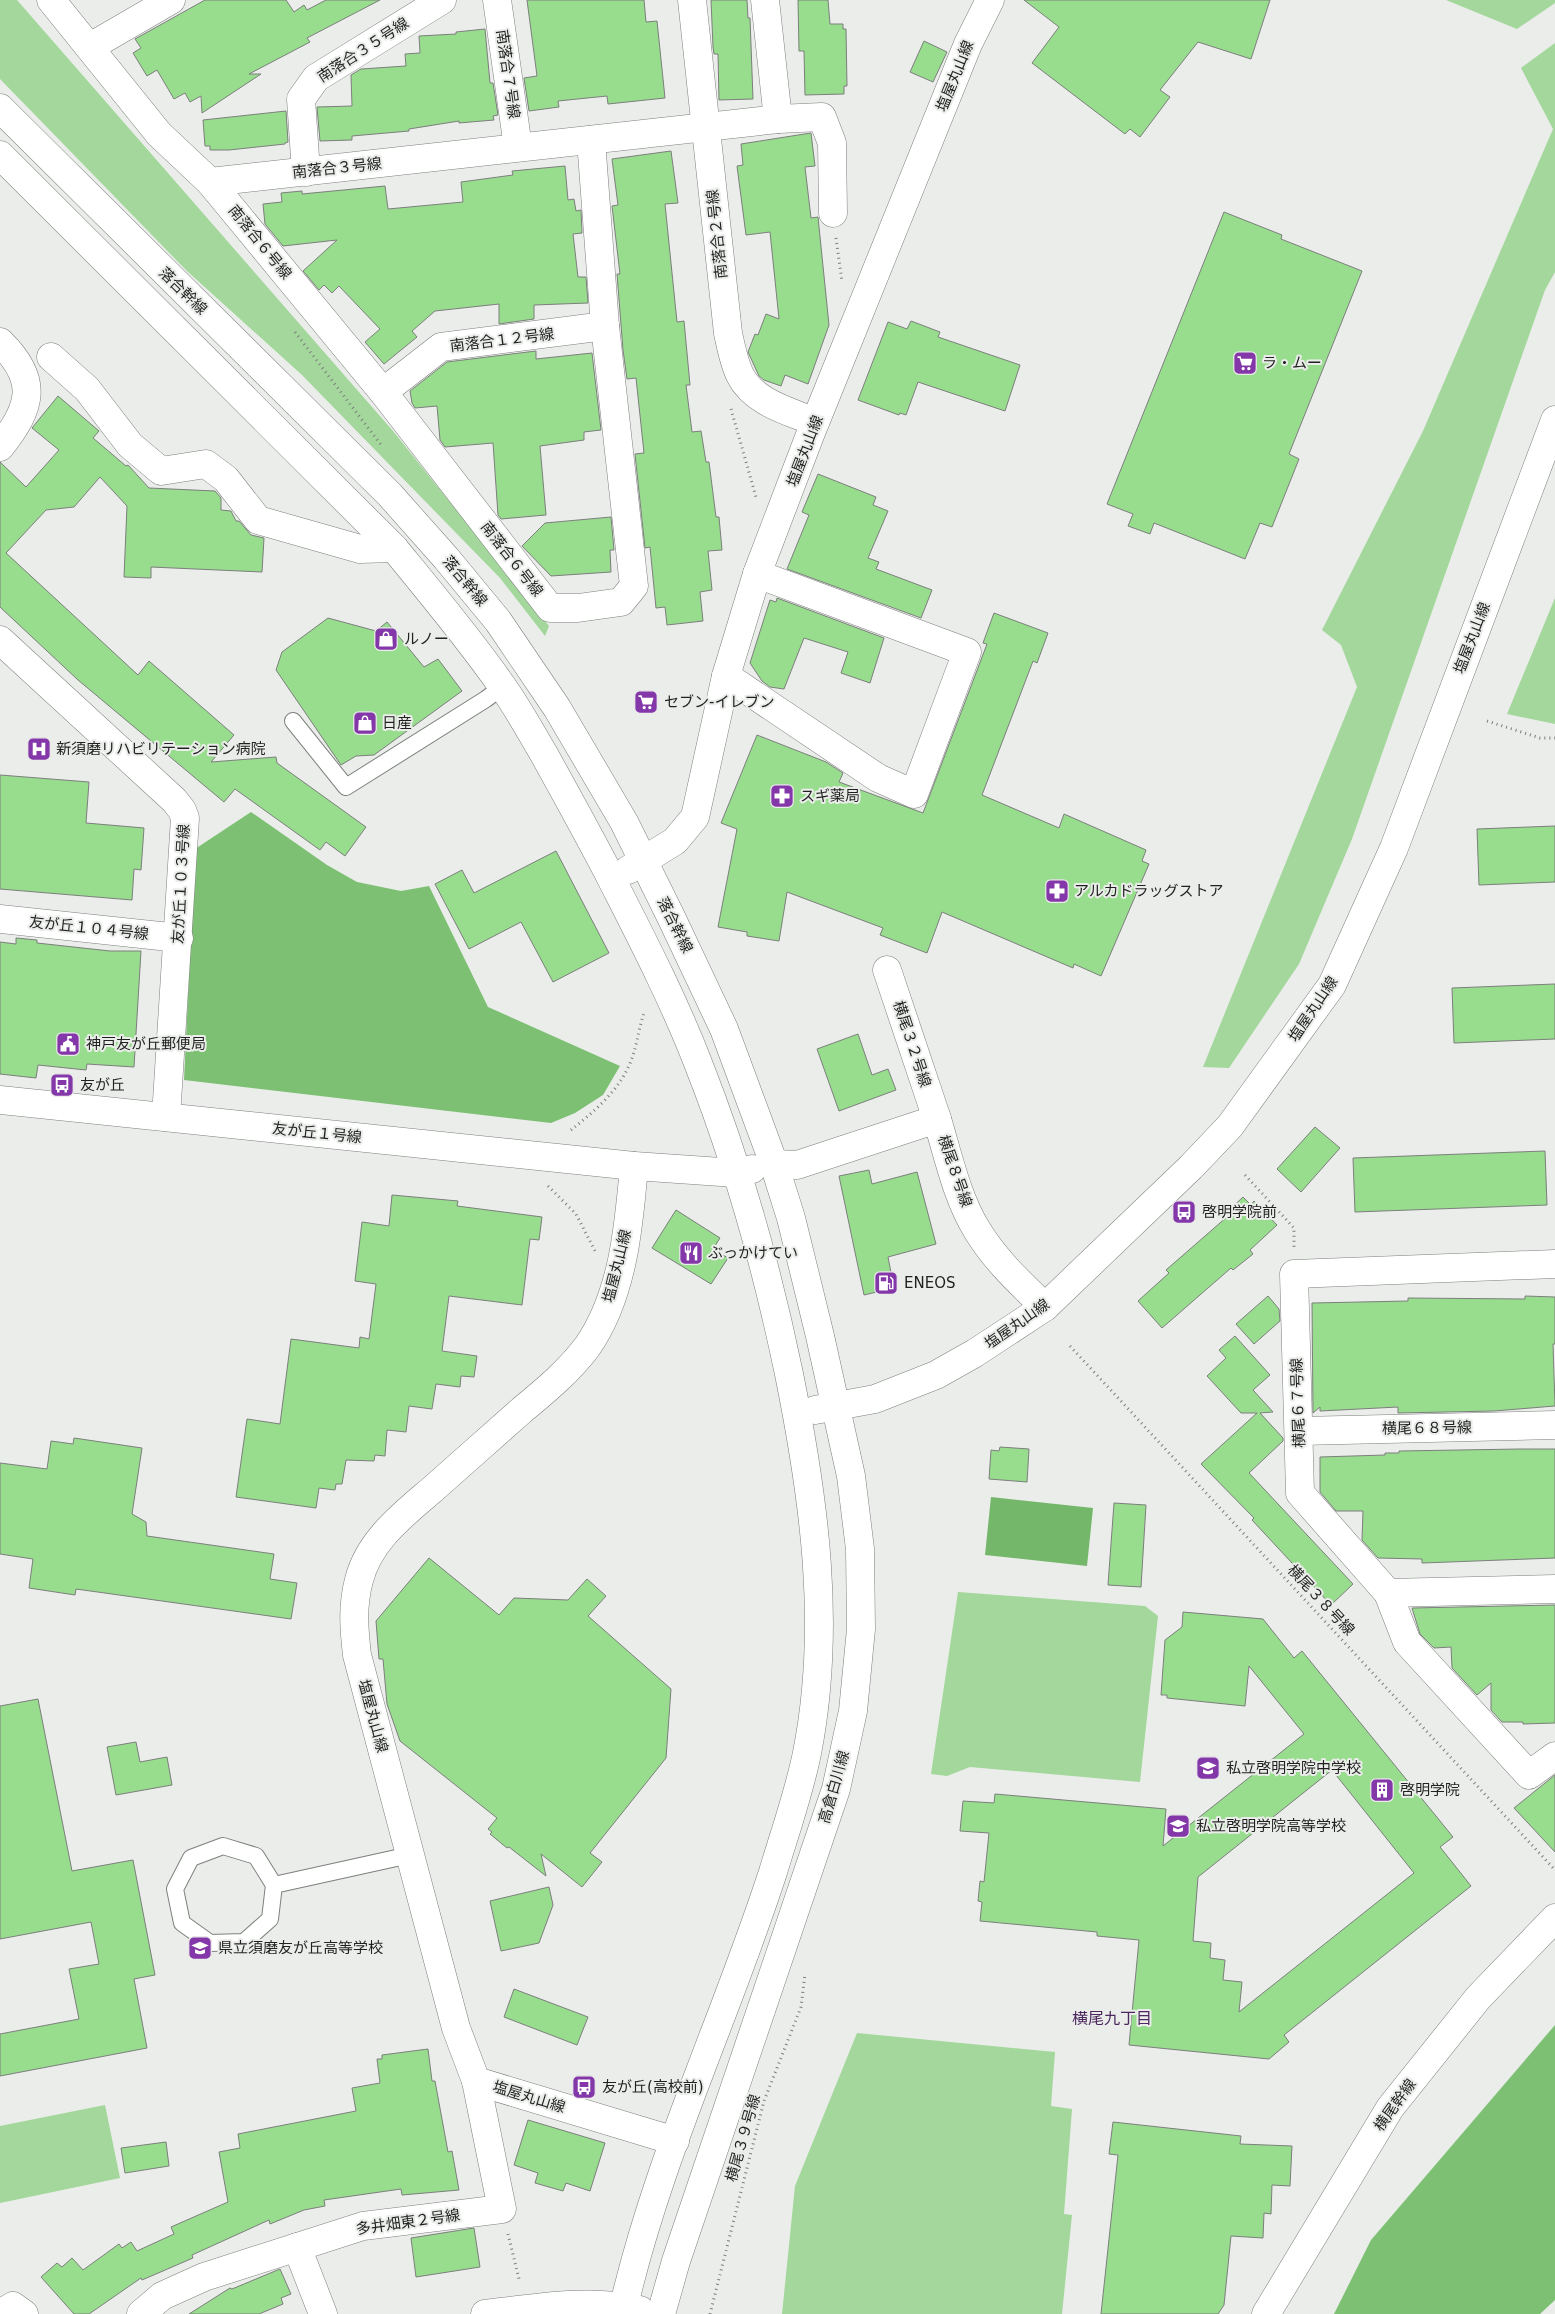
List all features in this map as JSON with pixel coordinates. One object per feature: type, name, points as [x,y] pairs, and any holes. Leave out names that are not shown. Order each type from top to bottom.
[{"type":"street","points":[[51,0],[159,134],[210,182]]},
{"type":"street","points":[[90,47],[171,0]]},
{"type":"street","name":"南落合３５号線","points":[[306,172],[301,99],[316,78],[442,0]]},
{"type":"street","name":"南落合７号線","points":[[497,0],[518,147]]},
{"type":"street","name":"南落合２号線","points":[[692,0],[728,333],[740,375],[757,397],[815,422]]},
{"type":"street","points":[[765,0],[778,119]]},
{"type":"street","name":"塩屋丸山線","points":[[612,880],[675,841],[695,817],[726,676],[757,574],[815,422],[968,44],[990,0]]},
{"type":"street","name":"落合幹線","points":[[0,108],[362,467],[446,558],[498,620],[557,708],[624,822],[691,956],[724,1029],[774,1164]]},
{"type":"street","name":"南落合３号線","points":[[210,182],[778,119],[822,117],[832,142],[832,213]]},
{"type":"street","name":"南落合６号線","points":[[210,182],[382,392],[550,608],[578,608],[621,602],[634,586],[605,326],[591,140]]},
{"type":"street","points":[[0,155],[394,548],[444,609],[502,686],[588,832],[651,956],[698,1060],[755,1228],[797,1413],[817,1549],[819,1607],[817,1676],[807,1752],[788,1825],[752,1935],[674,2141],[638,2250],[623,2310]]},
{"type":"street","name":"南落合１２号線","points":[[382,392],[441,348],[605,326]]},
{"type":"street","points":[[0,342],[15,356],[22,369],[26,384],[26,402],[18,422],[0,446]]},
{"type":"street","points":[[51,357],[87,389],[130,445],[161,471],[206,464],[226,479],[258,520],[360,549],[394,548]]},
{"type":"street","name":"塩屋丸山線","points":[[797,1413],[875,1399],[936,1375],[975,1354],[1045,1307],[1191,1167],[1230,1126],[1332,985],[1394,848],[1555,420]]},
{"type":"street","points":[[726,676],[878,778],[914,794],[967,652],[757,574]]},
{"type":"street","name":"友が丘１０３号線","points":[[0,640],[182,810],[186,826],[166,1117]]},
{"type":"street","name":"友が丘１０４号線","points":[[0,919],[179,938]]},
{"type":"street","name":"横尾３２号線","points":[[887,970],[937,1119]]},
{"type":"street","name":"友が丘１号線","points":[[0,1100],[634,1166]]},
{"type":"street","name":"横尾８号線","points":[[774,1164],[798,1165],[937,1119],[962,1196],[976,1230],[1011,1276],[1045,1307]]},
{"type":"street","points":[[634,1166],[736,1173],[774,1164],[795,1236],[834,1406]]},
{"type":"street","name":"塩屋丸山線","points":[[634,1166],[629,1217],[616,1280],[599,1325],[587,1347],[558,1379],[393,1523],[370,1554],[359,1579],[353,1614],[357,1655],[456,2028],[476,2081],[674,2141]]},
{"type":"street","points":[[1294,1274],[1555,1264]]},
{"type":"street","name":"横尾６７号線","points":[[1294,1274],[1300,1431],[1300,1493],[1388,1593]]},
{"type":"street","name":"高倉白川線","points":[[661,2314],[676,2260],[833,1796],[853,1711],[861,1629],[860,1549],[851,1476],[834,1406]]},
{"type":"street","name":"横尾６８号線","points":[[1300,1431],[1555,1425]]},
{"type":"street","points":[[1555,1589],[1388,1593],[1407,1642],[1529,1775],[1555,1756]]},
{"type":"street","name":"横尾幹線","points":[[1266,2314],[1390,2108],[1478,1998],[1555,1918]]},
{"type":"street","points":[[476,2081],[502,2209]]},
{"type":"street","name":"多井畑東２号線","points":[[141,2314],[162,2296],[204,2277],[363,2226],[502,2209]]},
{"type":"street","points":[[297,2247],[323,2314]]},
{"type":"street","points":[[485,2314],[574,2305],[656,2314]]},
{"type":"street","points":[[0,2314],[13,2306],[24,2314]]},
{"type":"lane","points":[[292,721],[346,787],[486,699],[502,686]]},
{"type":"lane","points":[[223,1846],[256,1856],[274,1884],[270,1919],[244,1942],[210,1943],[182,1922],[175,1889],[191,1858],[223,1846]]},
{"type":"lane","points":[[274,1884],[410,1855]]},
{"type":"path","points":[[832,213],[846,303],[861,311]]},
{"type":"path","points":[[293,330],[387,452]]},
{"type":"path","points":[[730,405],[756,497],[762,500]]},
{"type":"path","points":[[1487,721],[1540,738],[1555,738]]},
{"type":"path","points":[[571,1130],[611,1094],[632,1059],[644,1013]]},
{"type":"path","points":[[1245,1175],[1294,1228],[1294,1274]]},
{"type":"path","points":[[541,1181],[553,1190],[576,1214],[597,1255]]},
{"type":"path","name":"横尾３８号線","points":[[1070,1346],[1555,1870]]},
{"type":"path","name":"横尾３９号線","points":[[710,2314],[764,2102],[801,2007],[805,1971]]},
{"type":"path","points":[[502,2209],[519,2279]]},
{"type":"shaded area","points":[[0,0],[17,0],[393,431],[549,626],[545,636],[500,578],[302,375],[187,271],[0,79]]},
{"type":"shaded area","points":[[1446,0],[1555,0],[1555,3],[1517,29]]},
{"type":"shaded area","points":[[1555,43],[1555,272],[1545,290],[1352,839],[1299,964],[1229,1068],[1203,1067],[1357,687],[1341,645],[1322,630],[1423,431],[1553,129],[1521,68]]},
{"type":"shaded area","points":[[1555,598],[1555,724],[1507,714]]},
{"type":"shaded area","points":[[251,812],[327,865],[357,882],[401,891],[429,886],[488,1007],[620,1066],[603,1095],[575,1113],[551,1123],[184,1080],[195,849]]},
{"type":"shaded area","points":[[991,1497],[1093,1508],[1087,1566],[985,1555]]},
{"type":"shaded area","points":[[958,1592],[1145,1606],[1158,1616],[1140,1782],[970,1767],[947,1776],[931,1774]]},
{"type":"shaded area","points":[[1555,2025],[1555,2300],[1540,2314],[1334,2314],[1371,2240]]},
{"type":"shaded area","points":[[857,2033],[1055,2052],[1051,2106],[1072,2109],[1064,2214],[1072,2215],[1062,2314],[782,2314],[795,2186]]},
{"type":"shaded area","points":[[105,2105],[120,2178],[0,2203],[0,2126]]},
{"type":"building","points":[[205,0],[286,0],[294,12],[304,5],[307,10],[326,0],[380,0],[307,38],[310,42],[249,74],[261,74],[202,113],[201,96],[190,102],[185,93],[174,99],[157,70],[147,76],[133,53],[141,48],[135,39]]},
{"type":"building","points":[[527,0],[644,0],[646,22],[657,21],[665,98],[608,104],[607,96],[558,101],[559,107],[529,111],[524,78],[537,76]]},
{"type":"building","points":[[711,0],[747,0],[748,18],[750,18],[753,99],[719,100],[718,54],[714,54],[713,47]]},
{"type":"building","points":[[798,0],[828,0],[830,24],[843,24],[843,29],[846,29],[847,86],[844,86],[844,94],[805,95],[804,51],[799,51]]},
{"type":"building","points":[[1024,0],[1270,0],[1251,59],[1198,42],[1160,90],[1170,97],[1140,137],[1130,129],[1125,134],[1032,63],[1059,27]]},
{"type":"building","points":[[485,29],[490,83],[493,83],[498,115],[493,116],[494,120],[459,123],[459,121],[409,129],[409,131],[352,136],[352,140],[320,141],[317,107],[352,106],[351,75],[361,69],[406,66],[405,54],[420,53],[419,36],[456,34],[456,32]]},
{"type":"building","points":[[924,41],[947,52],[933,82],[910,72]]},
{"type":"building","points":[[286,111],[288,142],[285,144],[229,150],[210,150],[210,146],[205,146],[203,120]]},
{"type":"building","points":[[811,133],[815,166],[805,167],[811,218],[818,217],[829,325],[808,384],[785,375],[781,386],[764,380],[759,376],[748,352],[755,334],[758,335],[766,314],[779,319],[770,232],[746,235],[737,166],[743,165],[741,144]]},
{"type":"building","points":[[671,151],[678,203],[665,204],[677,322],[684,321],[690,385],[686,385],[692,432],[701,431],[706,462],[709,462],[716,517],[719,517],[722,550],[708,551],[712,590],[700,592],[703,621],[667,625],[665,607],[656,608],[650,547],[645,548],[635,454],[644,453],[636,378],[627,379],[623,350],[617,274],[620,274],[612,206],[618,205],[612,159]]},
{"type":"building","points":[[565,166],[568,200],[574,199],[576,211],[581,210],[582,233],[573,234],[578,277],[586,277],[588,303],[534,305],[534,319],[499,324],[499,304],[435,311],[412,331],[417,337],[384,364],[365,342],[380,329],[339,286],[332,293],[324,285],[319,290],[303,271],[337,240],[283,246],[265,224],[263,204],[282,202],[281,193],[302,191],[302,194],[385,186],[388,209],[463,202],[461,182],[513,175],[512,171]]},
{"type":"building","name":"ラ・ムー","points":[[1224,212],[1282,235],[1281,239],[1362,271],[1289,454],[1299,459],[1272,527],[1260,523],[1245,559],[1154,523],[1150,534],[1128,526],[1133,514],[1107,504]]},
{"type":"building","points":[[911,321],[940,332],[938,337],[1020,365],[1005,411],[918,382],[906,415],[900,413],[899,415],[858,400],[888,322],[907,329]]},
{"type":"building","points":[[536,351],[536,359],[592,353],[601,430],[584,432],[584,440],[540,446],[546,515],[501,519],[498,515],[493,443],[445,447],[440,440],[437,406],[415,408],[410,391],[447,362]]},
{"type":"building","points":[[58,396],[99,431],[93,438],[126,466],[128,465],[149,488],[215,491],[221,498],[221,510],[231,511],[236,521],[239,521],[251,535],[264,538],[262,572],[151,567],[151,578],[124,577],[127,506],[100,477],[74,507],[46,510],[6,553],[138,675],[149,661],[234,735],[211,762],[276,757],[277,763],[366,827],[345,856],[326,842],[320,850],[235,789],[224,802],[78,680],[0,607],[0,462],[26,487],[59,450],[32,428]]},
{"type":"building","points":[[818,474],[876,497],[873,505],[888,511],[868,558],[879,562],[876,569],[932,590],[921,618],[787,569],[809,515],[802,512]]},
{"type":"building","points":[[611,517],[614,550],[610,550],[611,572],[551,576],[522,546],[545,523]]},
{"type":"building","points":[[777,598],[884,638],[870,683],[841,673],[848,652],[804,638],[784,689],[770,687],[762,681],[750,663],[770,600],[776,602]]},
{"type":"building","points":[[994,613],[1048,633],[1037,663],[1033,661],[982,795],[1059,828],[1064,814],[1146,850],[1142,861],[1149,864],[1101,976],[1074,964],[1073,968],[942,912],[927,953],[880,935],[883,928],[787,892],[779,941],[747,936],[747,932],[718,927],[737,829],[721,823],[757,735],[826,762],[843,773],[839,782],[923,813],[987,644],[983,643]]},
{"type":"building","name":"日産","points":[[328,618],[376,631],[387,622],[424,667],[438,659],[462,691],[374,755],[356,756],[341,765],[276,670],[282,652]]},
{"type":"building","points":[[0,775],[89,782],[86,823],[144,828],[141,870],[134,869],[132,900],[0,889]]},
{"type":"building","points":[[1555,826],[1555,882],[1479,885],[1477,829]]},
{"type":"building","points":[[556,851],[609,953],[553,982],[521,922],[469,949],[435,884],[462,870],[474,893]]},
{"type":"building","points":[[16,938],[37,940],[37,943],[110,951],[141,951],[134,1067],[87,1064],[86,1070],[38,1065],[36,1078],[0,1074],[0,942],[16,944]]},
{"type":"building","points":[[1555,984],[1555,1039],[1454,1043],[1452,988]]},
{"type":"building","points":[[858,1034],[872,1075],[888,1069],[896,1090],[839,1111],[817,1049]]},
{"type":"building","points":[[1315,1127],[1340,1148],[1301,1192],[1277,1169]]},
{"type":"building","points":[[1545,1151],[1547,1205],[1355,1212],[1353,1158]]},
{"type":"building","points":[[869,1170],[872,1184],[917,1172],[936,1244],[888,1257],[894,1288],[864,1295],[839,1176]]},
{"type":"building","points":[[392,1195],[458,1201],[457,1206],[542,1217],[539,1240],[530,1239],[522,1305],[449,1296],[442,1351],[477,1356],[474,1377],[461,1376],[460,1387],[436,1384],[432,1409],[409,1406],[406,1432],[387,1430],[385,1456],[375,1455],[374,1461],[346,1460],[342,1484],[336,1484],[335,1490],[319,1488],[316,1508],[236,1497],[247,1419],[280,1424],[291,1339],[359,1348],[360,1337],[369,1339],[376,1284],[355,1281],[362,1222],[389,1226]]},
{"type":"building","points":[[1243,1197],[1251,1205],[1254,1201],[1277,1225],[1250,1250],[1253,1254],[1233,1270],[1231,1268],[1162,1328],[1138,1301],[1169,1273],[1166,1270],[1228,1216],[1226,1213]]},
{"type":"building","name":"ぶっかけてい","points":[[676,1210],[720,1238],[713,1249],[728,1258],[711,1284],[652,1248]]},
{"type":"building","points":[[1268,1296],[1279,1309],[1280,1321],[1254,1344],[1236,1324]]},
{"type":"building","points":[[1525,1296],[1555,1297],[1555,1344],[1553,1344],[1555,1406],[1494,1411],[1398,1413],[1398,1407],[1320,1411],[1320,1407],[1313,1413],[1312,1303],[1408,1301],[1408,1298],[1525,1299]]},
{"type":"building","points":[[1235,1336],[1270,1375],[1253,1390],[1273,1412],[1260,1413],[1283,1438],[1283,1441],[1249,1473],[1353,1584],[1331,1605],[1252,1520],[1254,1518],[1201,1464],[1257,1413],[1241,1413],[1207,1376],[1226,1358],[1219,1350]]},
{"type":"building","points":[[74,1438],[142,1448],[132,1514],[146,1522],[147,1536],[274,1554],[270,1579],[297,1583],[291,1619],[76,1589],[75,1595],[29,1588],[33,1559],[0,1554],[0,1463],[47,1469],[51,1441],[73,1444]]},
{"type":"building","points":[[1000,1447],[1029,1449],[1027,1482],[989,1479],[991,1450],[999,1451]]},
{"type":"building","points":[[1555,1449],[1555,1558],[1422,1563],[1422,1559],[1378,1558],[1362,1540],[1363,1511],[1336,1511],[1320,1492],[1320,1457],[1385,1455],[1385,1453],[1399,1453],[1399,1451]]},
{"type":"building","points":[[1114,1503],[1146,1505],[1141,1587],[1108,1585]]},
{"type":"building","points":[[429,1558],[499,1615],[514,1598],[568,1600],[587,1579],[606,1596],[588,1616],[671,1689],[666,1758],[590,1853],[602,1862],[582,1887],[541,1854],[546,1876],[509,1847],[507,1848],[490,1834],[492,1832],[488,1829],[497,1818],[400,1741],[387,1704],[383,1659],[379,1659],[376,1621]]},
{"type":"building","points":[[1555,1605],[1555,1723],[1523,1724],[1523,1722],[1502,1722],[1491,1710],[1491,1683],[1477,1695],[1452,1668],[1451,1647],[1434,1648],[1420,1634],[1412,1608]]},
{"type":"building","points":[[1183,1612],[1263,1619],[1294,1658],[1302,1651],[1453,1837],[1440,1847],[1471,1886],[1284,2035],[1289,2042],[1269,2059],[1129,2045],[1139,1940],[1097,1936],[1097,1932],[980,1921],[982,1902],[978,1901],[980,1881],[984,1882],[989,1833],[960,1831],[963,1801],[994,1803],[995,1794],[1166,1809],[1163,1846],[1304,1734],[1249,1666],[1245,1706],[1167,1698],[1167,1695],[1161,1695],[1165,1640],[1182,1627]],"holes":[[[1332,1770],[1414,1873],[1239,2012],[1242,1982],[1223,1980],[1225,1960],[1210,1958],[1211,1943],[1193,1941],[1198,1877]]]},
{"type":"building","points":[[38,1699],[72,1871],[133,1860],[155,1975],[134,1979],[147,2048],[0,2076],[0,2034],[79,2019],[69,1969],[99,1964],[91,1922],[0,1939],[0,1706]]},
{"type":"building","points":[[136,1742],[140,1762],[167,1757],[172,1785],[116,1795],[107,1747]]},
{"type":"building","points":[[1555,1775],[1555,1852],[1514,1808]]},
{"type":"building","points":[[549,1887],[553,1905],[539,1943],[501,1951],[490,1901]]},
{"type":"building","points":[[514,1989],[588,2017],[577,2045],[504,2017]]},
{"type":"building","points":[[428,2049],[432,2081],[435,2081],[448,2152],[452,2151],[459,2190],[402,2195],[401,2189],[324,2200],[325,2206],[304,2210],[270,2224],[269,2220],[192,2255],[193,2258],[142,2280],[141,2278],[89,2314],[74,2314],[41,2277],[57,2263],[62,2267],[72,2258],[83,2270],[119,2244],[122,2248],[131,2242],[137,2251],[174,2234],[171,2227],[228,2202],[219,2152],[240,2148],[238,2134],[356,2111],[352,2088],[380,2083],[377,2059],[382,2059],[382,2055]]},
{"type":"building","points":[[528,2120],[605,2143],[590,2191],[566,2183],[563,2191],[535,2183],[538,2173],[514,2165]]},
{"type":"building","points":[[1113,2122],[1241,2136],[1240,2144],[1292,2146],[1290,2186],[1272,2185],[1271,2214],[1264,2213],[1263,2238],[1231,2236],[1224,2305],[1218,2314],[1101,2314],[1118,2155],[1109,2154]]},
{"type":"building","points":[[166,2142],[169,2166],[125,2173],[121,2148]]},
{"type":"building","points":[[474,2228],[480,2267],[416,2277],[411,2238]]},
{"type":"building","points":[[280,2269],[291,2294],[281,2298],[283,2304],[259,2314],[189,2314],[230,2288],[232,2289]]},
{"type":"place","name":"ラ・ムー","points":[[1245,363]]},
{"type":"place","name":"ルノー","points":[[386,639]]},
{"type":"place","name":"セブン-イレブン","points":[[646,702]]},
{"type":"place","name":"日産","points":[[365,723]]},
{"type":"place","name":"新須磨リハビリテーション病院","points":[[39,749]]},
{"type":"place","name":"スギ薬局","points":[[782,796]]},
{"type":"place","name":"アルカドラッグストア","points":[[1057,891]]},
{"type":"place","name":"神戸友が丘郵便局","points":[[68,1044]]},
{"type":"place","name":"友が丘","points":[[62,1085]]},
{"type":"place","name":"啓明学院前","points":[[1184,1212]]},
{"type":"place","name":"ぶっかけてい","points":[[691,1253]]},
{"type":"place","name":"ENEOS","points":[[886,1283]]},
{"type":"place","name":"私立啓明学院中学校","points":[[1208,1768]]},
{"type":"place","name":"啓明学院","points":[[1382,1790]]},
{"type":"place","name":"私立啓明学院高等学校","points":[[1178,1826]]},
{"type":"place","name":"県立須磨友が丘高等学校","points":[[200,1948]]},
{"type":"place","name":"友が丘(高校前)","points":[[584,2087]]},
{"type":"district","name":"横尾九丁目","points":[[1112,2018]]}]
